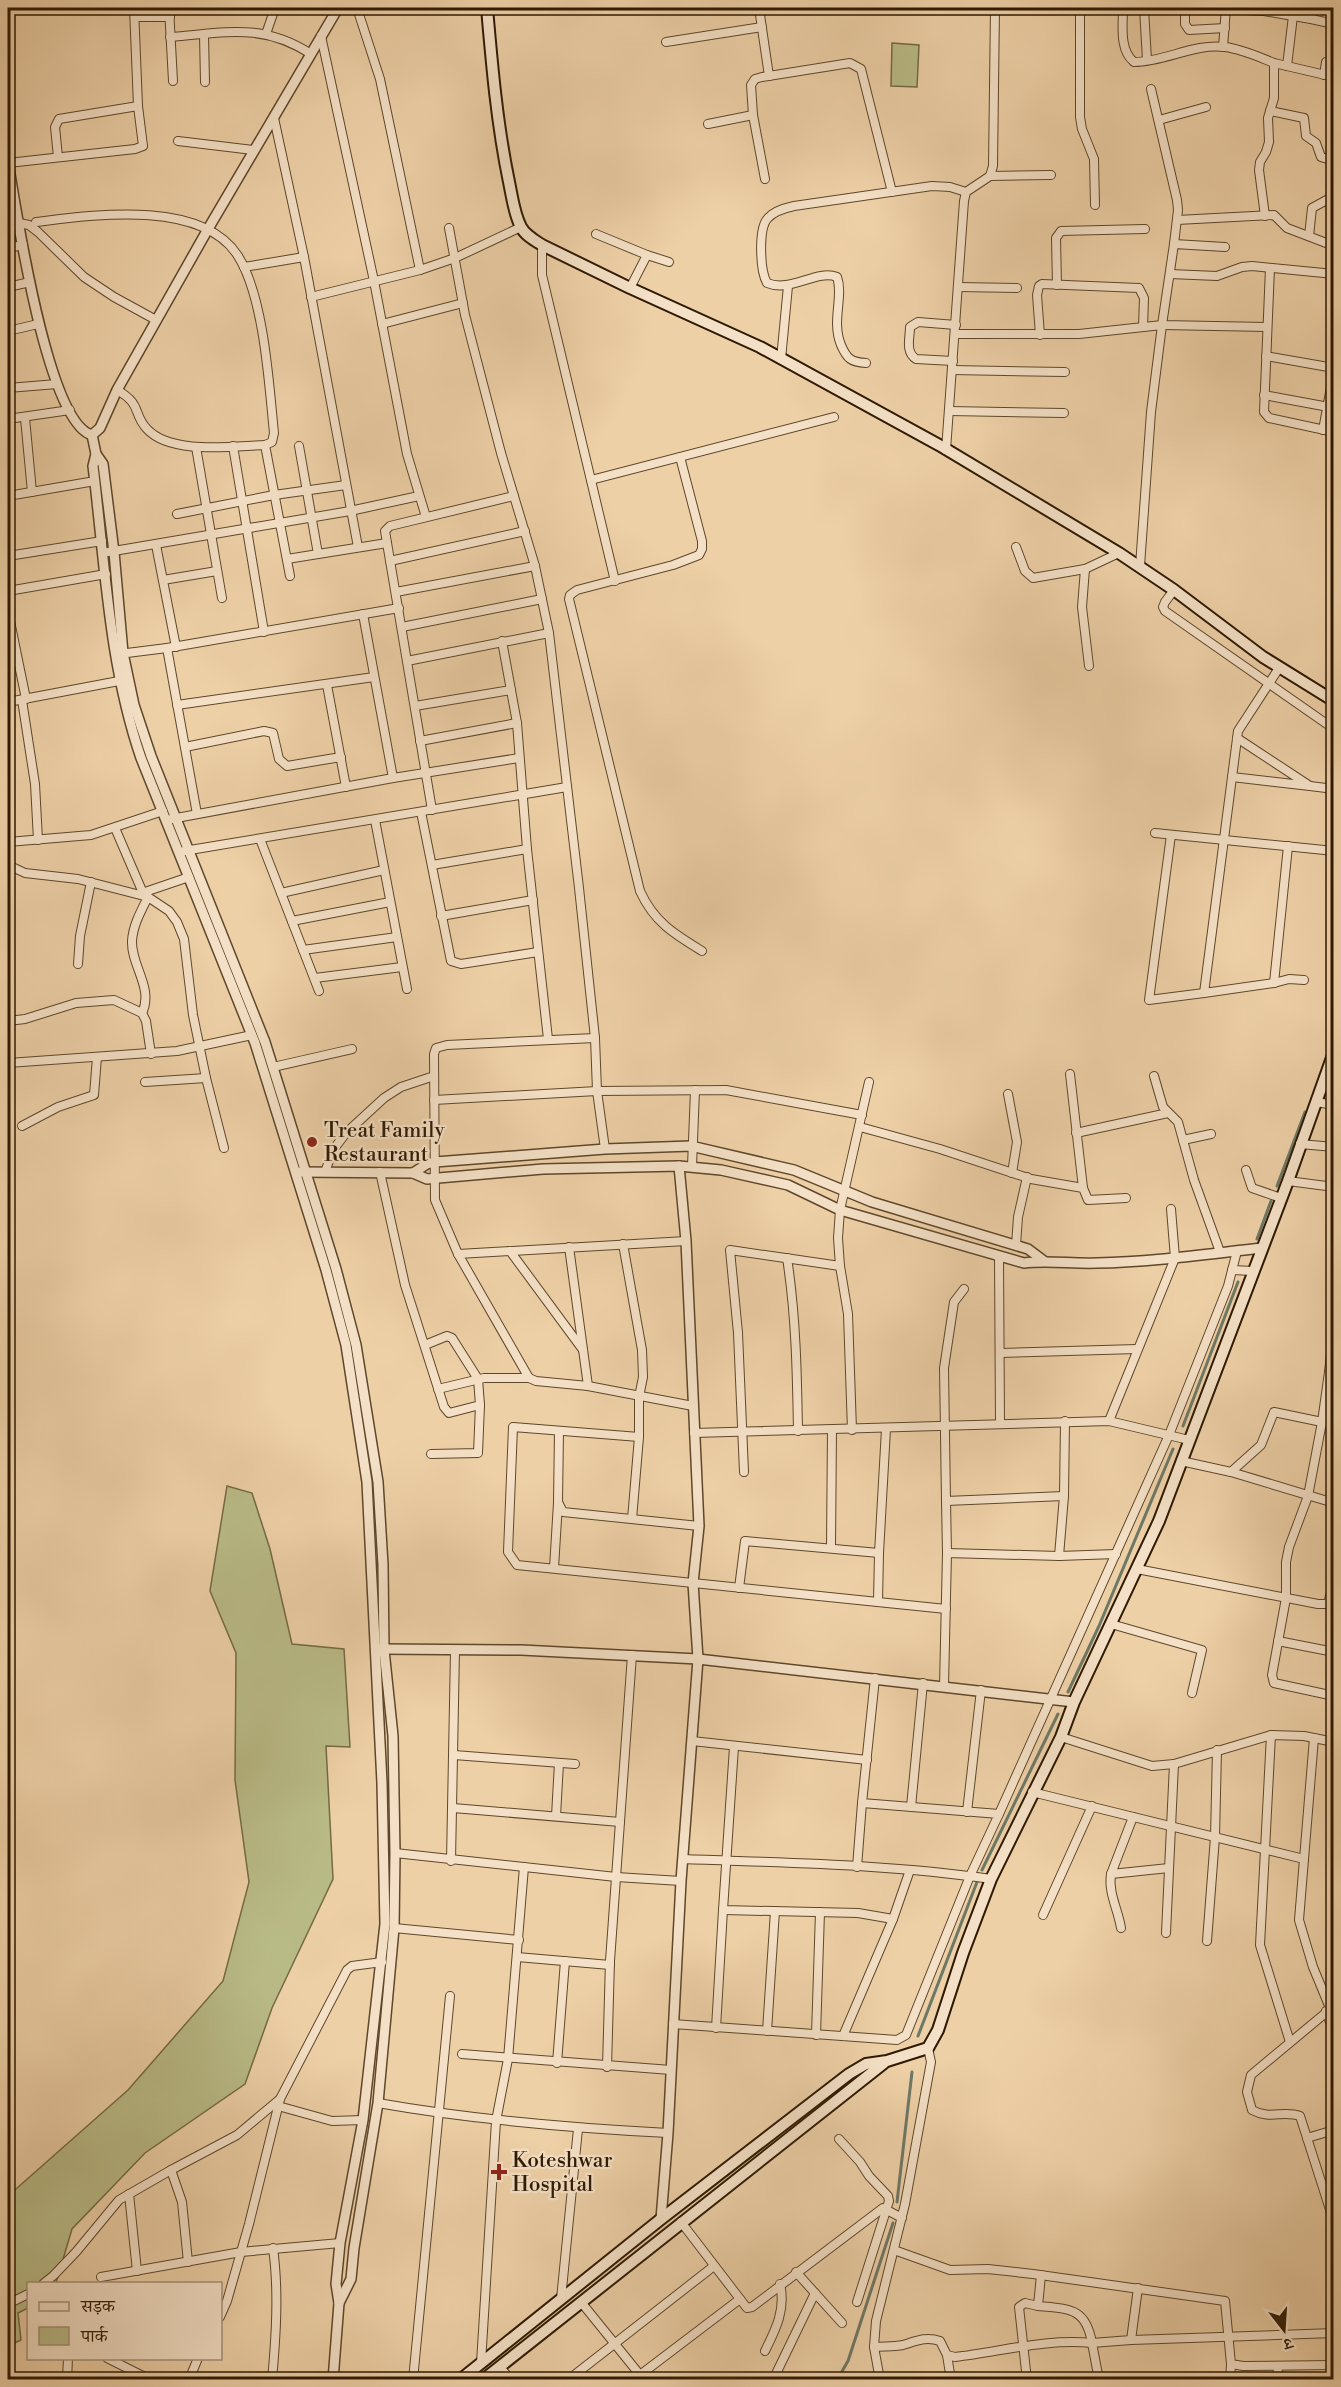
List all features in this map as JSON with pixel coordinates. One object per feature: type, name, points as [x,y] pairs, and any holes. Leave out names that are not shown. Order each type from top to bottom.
[{"type":"main road","points":[[487,8],[493,84],[503,152],[521,227],[529,236],[542,245],[630,288],[781,359],[946,450],[1140,566],[1279,668],[1334,701]]},
{"type":"main road","points":[[460,2379],[661,2219],[849,2074],[866,2064],[887,2061],[928,2048],[938,2030],[963,1953],[991,1879],[1061,1737],[1074,1702],[1159,1521],[1334,1052]]},
{"type":"main road","points":[[483,2379],[887,2061]]},
{"type":"street","points":[[8,15],[16,8]]},
{"type":"street","points":[[134,8],[138,106],[143,146],[140,149],[8,163],[38,324],[57,384],[82,429],[92,435],[96,454],[103,464],[114,552],[119,681],[133,734],[164,816],[184,851],[265,1042],[336,1269],[356,1345],[378,1482],[383,1565],[384,1650],[393,1736],[394,1928],[378,2103],[351,2279],[339,2303]]},
{"type":"street","points":[[169,8],[173,81]]},
{"type":"street","points":[[266,34],[275,8]]},
{"type":"street","points":[[92,435],[100,428],[117,390],[156,320],[253,150],[337,10],[325,8]]},
{"type":"street","points":[[357,8],[367,33],[380,79],[420,270]]},
{"type":"street","points":[[759,8],[769,75]]},
{"type":"street","points":[[990,176],[994,156],[995,8]]},
{"type":"street","points":[[1080,8],[1080,117],[1095,169],[1095,205]]},
{"type":"street","points":[[1123,8],[1125,49],[1127,57],[1134,62],[1207,47],[1223,47],[1274,63],[1334,77]]},
{"type":"street","points":[[1144,8],[1147,60]]},
{"type":"street","points":[[1185,8],[1185,24],[1190,30],[1225,28]]},
{"type":"street","points":[[1223,47],[1226,8],[1264,9],[1334,24]]},
{"type":"street","points":[[1311,19],[1312,8]]},
{"type":"street","points":[[1287,66],[1293,16]]},
{"type":"street","points":[[135,17],[170,17]]},
{"type":"street","points":[[666,42],[762,27]]},
{"type":"street","points":[[170,37],[247,31],[284,39],[311,54]]},
{"type":"street","points":[[204,35],[205,82]]},
{"type":"street","points":[[321,36],[374,281],[407,454],[426,517]]},
{"type":"street","points":[[1324,75],[1326,62],[1334,60]]},
{"type":"street","points":[[765,179],[750,85],[755,79],[769,75],[850,63],[857,65],[863,76],[892,192]]},
{"type":"street","points":[[1264,216],[1259,171],[1260,162],[1269,142],[1270,111],[1274,98],[1274,63]]},
{"type":"street","points":[[1140,566],[1151,412],[1177,220],[1177,200],[1151,89]]},
{"type":"street","points":[[58,157],[55,127],[59,119],[138,106]]},
{"type":"street","points":[[1159,120],[1206,106]]},
{"type":"street","points":[[1270,111],[1304,118],[1306,136],[1316,143],[1321,157],[1334,161]]},
{"type":"street","points":[[708,124],[753,115]]},
{"type":"street","points":[[274,118],[304,257],[358,547]]},
{"type":"street","points":[[178,141],[253,150]]},
{"type":"street","points":[[966,192],[990,176],[1051,175]]},
{"type":"street","points":[[866,363],[853,362],[848,359],[839,340],[836,317],[839,287],[837,277],[832,275],[788,286],[767,283],[763,276],[763,226],[767,218],[794,206],[932,186],[950,187],[966,192]]},
{"type":"street","points":[[946,450],[966,192]]},
{"type":"street","points":[[1310,236],[1312,208],[1334,196]]},
{"type":"street","points":[[36,222],[104,215],[166,218],[208,229],[228,244],[244,267],[254,296],[264,346],[274,438],[270,443],[196,447],[178,444],[152,433],[141,421],[134,402],[117,390]]},
{"type":"street","points":[[1177,220],[1278,217],[1287,228],[1334,246]]},
{"type":"street","points":[[19,223],[29,225],[38,231],[84,277],[156,320]]},
{"type":"street","points":[[311,297],[420,270],[455,258],[521,227]]},
{"type":"street","points":[[449,228],[463,303],[501,453],[535,566],[549,633],[595,1038],[597,1091],[605,1149]]},
{"type":"street","points":[[1057,285],[1056,238],[1061,231],[1145,229]]},
{"type":"street","points":[[596,234],[669,262]]},
{"type":"street","points":[[1174,244],[1225,247]]},
{"type":"street","points":[[542,245],[542,274],[615,580]]},
{"type":"street","points":[[8,248],[23,246]]},
{"type":"street","points":[[630,288],[647,255]]},
{"type":"street","points":[[244,267],[304,257]]},
{"type":"street","points":[[1170,274],[1217,276],[1246,266],[1334,274]]},
{"type":"street","points":[[1270,268],[1264,395],[1266,416],[1334,432]]},
{"type":"street","points":[[8,287],[30,282]]},
{"type":"street","points":[[1040,335],[1037,290],[1042,284],[1139,288],[1144,298],[1143,327]]},
{"type":"street","points":[[781,359],[788,286]]},
{"type":"street","points":[[958,287],[1017,288]]},
{"type":"street","points":[[382,324],[463,303]]},
{"type":"street","points":[[1331,319],[1334,306]]},
{"type":"street","points":[[953,361],[916,359],[910,354],[909,338],[910,327],[914,323],[956,325]]},
{"type":"street","points":[[8,331],[38,324]]},
{"type":"street","points":[[955,334],[1079,334],[1162,326],[1267,327]]},
{"type":"street","points":[[1266,356],[1334,369],[1330,408],[1323,430]]},
{"type":"street","points":[[952,370],[1065,372]]},
{"type":"street","points":[[8,388],[57,384]]},
{"type":"street","points":[[1264,395],[1330,408]]},
{"type":"street","points":[[8,419],[70,410]]},
{"type":"street","points":[[949,411],[1064,413]]},
{"type":"street","points":[[25,417],[32,492]]},
{"type":"street","points":[[591,480],[834,417]]},
{"type":"street","points":[[265,445],[290,576]]},
{"type":"street","points":[[233,446],[264,632]]},
{"type":"street","points":[[299,446],[318,554]]},
{"type":"street","points":[[196,447],[222,598]]},
{"type":"street","points":[[96,454],[93,466],[106,574],[119,654],[144,737],[177,818],[189,878],[252,1035],[326,1270],[346,1345],[367,1482],[382,1783],[385,1924],[363,2120],[340,2242],[336,2284],[339,2303],[333,2379]]},
{"type":"street","points":[[680,457],[702,541],[699,555],[683,562],[577,590],[568,599],[640,891],[648,909],[661,923],[702,951]]},
{"type":"street","points":[[8,496],[95,482]]},
{"type":"street","points":[[177,514],[274,495],[346,485]]},
{"type":"street","points":[[104,553],[312,518],[419,496]]},
{"type":"street","points":[[432,810],[387,543],[387,528],[514,496]]},
{"type":"street","points":[[390,561],[525,531]]},
{"type":"street","points":[[8,556],[102,541]]},
{"type":"street","points":[[287,560],[387,543]]},
{"type":"street","points":[[156,544],[176,647]]},
{"type":"street","points":[[1016,548],[1025,571],[1033,578],[1084,569],[1119,553]]},
{"type":"street","points":[[396,592],[535,566]]},
{"type":"street","points":[[1084,569],[1082,615],[1089,666]]},
{"type":"street","points":[[163,580],[217,571]]},
{"type":"street","points":[[8,591],[106,574]]},
{"type":"street","points":[[1174,590],[1165,602],[1163,608],[1166,612],[1334,729]]},
{"type":"street","points":[[402,627],[542,599]]},
{"type":"street","points":[[119,654],[176,647],[399,608]]},
{"type":"street","points":[[363,614],[393,778]]},
{"type":"street","points":[[10,621],[12,651],[24,699],[36,784],[38,840]]},
{"type":"street","points":[[407,661],[549,633]]},
{"type":"street","points":[[502,641],[517,723],[527,849],[548,1039]]},
{"type":"street","points":[[167,648],[197,814]]},
{"type":"street","points":[[1204,993],[1238,731],[1279,668]]},
{"type":"street","points":[[177,705],[374,677]]},
{"type":"street","points":[[8,702],[119,681]]},
{"type":"street","points":[[327,685],[346,787]]},
{"type":"street","points":[[415,706],[511,690]]},
{"type":"street","points":[[420,741],[517,723]]},
{"type":"street","points":[[185,747],[269,731],[275,738],[279,759],[287,766],[341,757]]},
{"type":"street","points":[[1237,738],[1310,786]]},
{"type":"street","points":[[8,842],[73,838],[164,816],[177,818],[393,778],[519,758]]},
{"type":"street","points":[[1232,777],[1334,789]]},
{"type":"street","points":[[184,851],[567,787]]},
{"type":"street","points":[[421,812],[449,958],[455,963],[538,952]]},
{"type":"street","points":[[375,820],[407,989]]},
{"type":"street","points":[[115,828],[143,895],[132,942],[145,990],[145,1007],[142,1013]]},
{"type":"street","points":[[1155,833],[1334,851]]},
{"type":"street","points":[[1171,835],[1149,1000],[1289,979],[1304,980]]},
{"type":"street","points":[[260,839],[319,991]]},
{"type":"street","points":[[1274,983],[1288,846]]},
{"type":"street","points":[[432,865],[527,849]]},
{"type":"street","points":[[10,868],[91,882],[143,895],[159,903],[177,921],[184,939],[193,1014],[206,1078],[224,1148]]},
{"type":"street","points":[[281,893],[384,870]]},
{"type":"street","points":[[143,895],[189,878]]},
{"type":"street","points":[[78,964],[80,936],[91,882]]},
{"type":"street","points":[[441,916],[533,900]]},
{"type":"street","points":[[292,921],[390,902]]},
{"type":"street","points":[[303,950],[397,937]]},
{"type":"street","points":[[315,978],[402,967]]},
{"type":"street","points":[[8,1022],[75,1003],[103,1000],[121,1002],[142,1013],[146,1021],[151,1054]]},
{"type":"street","points":[[8,1063],[48,1058],[151,1054],[201,1047],[252,1035]]},
{"type":"street","points":[[529,1378],[458,1254],[435,1200],[434,1054],[436,1048],[440,1046],[595,1038]]},
{"type":"street","points":[[273,1067],[352,1049]]},
{"type":"street","points":[[22,1126],[58,1107],[94,1095],[97,1057]]},
{"type":"street","points":[[1070,1074],[1083,1188],[1088,1200],[1126,1198]]},
{"type":"street","points":[[325,1172],[333,1150],[346,1132],[384,1098],[401,1087],[434,1076]]},
{"type":"street","points":[[1154,1076],[1163,1107],[1176,1118],[1194,1180],[1220,1252]]},
{"type":"street","points":[[145,1082],[206,1078]]},
{"type":"street","points":[[852,1430],[848,1314],[838,1238],[840,1210],[869,1082]]},
{"type":"street","points":[[692,1166],[695,1090]]},
{"type":"street","points":[[434,1101],[597,1091],[726,1090],[862,1115]]},
{"type":"street","points":[[1008,1094],[1017,1142],[1012,1173]]},
{"type":"street","points":[[1316,1102],[1334,1105]]},
{"type":"street","points":[[1076,1133],[1168,1113]]},
{"type":"street","points":[[860,1127],[940,1149],[1012,1173],[1083,1188]]},
{"type":"street","points":[[1183,1140],[1211,1134]]},
{"type":"street","points":[[1300,1144],[1334,1148]]},
{"type":"street","points":[[413,1173],[435,1162],[605,1149],[691,1146],[794,1170],[844,1191],[1028,1249],[1044,1261]]},
{"type":"street","points":[[661,2219],[668,2133],[681,1881],[698,1659],[693,1583],[699,1526],[686,1241],[679,1166]]},
{"type":"street","points":[[294,1171],[413,1173],[427,1179],[543,1169],[692,1166],[722,1170],[788,1185],[840,1210],[1024,1263],[1044,1261],[1098,1263],[1175,1258],[1262,1248]]},
{"type":"street","points":[[1246,1170],[1252,1188],[1281,1198]]},
{"type":"street","points":[[380,1172],[405,1285],[444,1407],[449,1413],[480,1405]]},
{"type":"street","points":[[1016,1245],[1018,1217],[1027,1177]]},
{"type":"street","points":[[1287,1181],[1334,1187]]},
{"type":"street","points":[[1109,1421],[1175,1258],[1171,1209]]},
{"type":"street","points":[[458,1254],[686,1241]]},
{"type":"street","points":[[623,1244],[642,1350],[643,1377],[639,1396],[639,1437],[632,1519]]},
{"type":"street","points":[[569,1248],[588,1386]]},
{"type":"street","points":[[744,1472],[738,1333],[730,1250],[840,1266]]},
{"type":"street","points":[[510,1251],[584,1351]]},
{"type":"street","points":[[673,2024],[897,2040],[906,2035],[970,1876],[1052,1699],[1169,1435],[1228,1286],[1237,1251]]},
{"type":"street","points":[[999,1257],[1000,1424]]},
{"type":"street","points":[[787,1258],[797,1354],[798,1431]]},
{"type":"street","points":[[1232,1270],[1253,1271]]},
{"type":"street","points":[[944,1686],[947,1553],[945,1368],[954,1302],[964,1289]]},
{"type":"street","points":[[1334,1327],[1331,1372],[1308,1496],[1289,1547],[1286,1562],[1286,1598],[1272,1675],[1274,1683],[1334,1696]]},
{"type":"street","points":[[425,1345],[447,1336],[452,1338],[478,1379],[480,1405],[478,1453],[431,1454]]},
{"type":"street","points":[[1000,1353],[1137,1349]]},
{"type":"street","points":[[438,1389],[478,1379],[529,1378],[536,1381],[588,1386],[693,1406]]},
{"type":"street","points":[[1231,1472],[1261,1444],[1274,1412],[1334,1423]]},
{"type":"street","points":[[1059,1556],[1064,1496],[1065,1421]]},
{"type":"street","points":[[694,1433],[1109,1421],[1189,1440]]},
{"type":"street","points":[[639,1437],[513,1427],[508,1552],[517,1565],[946,1609]]},
{"type":"street","points":[[878,1602],[886,1429]]},
{"type":"street","points":[[831,1547],[832,1430]]},
{"type":"street","points":[[554,1568],[559,1431]]},
{"type":"street","points":[[1181,1461],[1231,1472],[1334,1503]]},
{"type":"street","points":[[946,1501],[1064,1496]]},
{"type":"street","points":[[558,1502],[563,1512],[699,1526]]},
{"type":"street","points":[[739,1588],[745,1541],[879,1553]]},
{"type":"street","points":[[947,1553],[1059,1556],[1116,1554]]},
{"type":"street","points":[[1137,1569],[1286,1598],[1331,1604],[1334,1580]]},
{"type":"street","points":[[1111,1624],[1202,1650],[1192,1693]]},
{"type":"street","points":[[1278,1641],[1334,1652]]},
{"type":"street","points":[[374,1648],[384,1650],[521,1650],[698,1659],[1074,1702]]},
{"type":"street","points":[[451,1861],[455,1650]]},
{"type":"street","points":[[607,2067],[615,1877],[632,1655]]},
{"type":"street","points":[[857,1867],[875,1678]]},
{"type":"street","points":[[911,1807],[923,1683]]},
{"type":"street","points":[[967,1812],[981,1690]]},
{"type":"street","points":[[1061,1737],[1152,1766],[1174,1764],[1270,1735],[1314,1738],[1334,1742]]},
{"type":"street","points":[[1270,1735],[1260,1945],[1290,2042]]},
{"type":"street","points":[[1314,1738],[1299,1920],[1313,1967],[1330,2008],[1334,2033]]},
{"type":"street","points":[[692,1742],[867,1760]]},
{"type":"street","points":[[716,2028],[734,1747]]},
{"type":"street","points":[[1207,1941],[1215,1837],[1217,1750]]},
{"type":"street","points":[[454,1755],[575,1764]]},
{"type":"street","points":[[556,1816],[559,1763]]},
{"type":"street","points":[[1166,1933],[1174,1764]]},
{"type":"street","points":[[1032,1792],[1304,1859]]},
{"type":"street","points":[[862,1803],[999,1814]]},
{"type":"street","points":[[1043,1915],[1092,1806]]},
{"type":"street","points":[[453,1808],[620,1822]]},
{"type":"street","points":[[1121,1928],[1119,1913],[1109,1886],[1111,1874],[1133,1816]]},
{"type":"street","points":[[395,1853],[451,1861],[681,1881]]},
{"type":"street","points":[[683,1859],[910,1870],[991,1879]]},
{"type":"street","points":[[481,2363],[496,2121],[508,2059],[524,1867]]},
{"type":"street","points":[[1111,1874],[1169,1868]]},
{"type":"street","points":[[843,2036],[893,1919],[910,1870]]},
{"type":"street","points":[[723,1910],[858,1913],[893,1919]]},
{"type":"street","points":[[767,2031],[775,1911]]},
{"type":"street","points":[[816,2035],[820,1912]]},
{"type":"street","points":[[394,1928],[519,1940]]},
{"type":"street","points":[[517,1957],[610,1965]]},
{"type":"street","points":[[557,2063],[565,1961]]},
{"type":"street","points":[[222,2311],[241,2252],[279,2103],[347,1970],[352,1966],[382,1962]]},
{"type":"street","points":[[413,2379],[450,1996]]},
{"type":"street","points":[[1330,2008],[1251,2075],[1247,2092],[1252,2110],[1264,2116],[1294,2114],[1300,2116],[1334,2222]]},
{"type":"street","points":[[880,2379],[874,2347],[876,2321],[902,2218],[931,2062],[928,2048]]},
{"type":"street","points":[[462,2054],[607,2067],[670,2070]]},
{"type":"street","points":[[279,2103],[332,2121],[363,2120]]},
{"type":"street","points":[[44,2282],[76,2252],[120,2200],[237,2135],[279,2103]]},
{"type":"street","points":[[378,2103],[438,2114],[496,2121],[578,2129],[668,2133]]},
{"type":"street","points":[[561,2299],[578,2129]]},
{"type":"street","points":[[1307,2138],[1334,2130]]},
{"type":"street","points":[[839,2139],[860,2162],[875,2184],[888,2196],[887,2209],[857,2302]]},
{"type":"street","points":[[171,2170],[182,2202],[188,2262]]},
{"type":"street","points":[[129,2194],[137,2271]]},
{"type":"street","points":[[681,2222],[747,2308],[752,2307],[875,2212],[882,2208],[887,2209],[902,2218]]},
{"type":"street","points":[[101,2277],[241,2252],[340,2242]]},
{"type":"street","points":[[272,2379],[276,2268],[273,2248]]},
{"type":"street","points":[[894,2250],[950,2270],[988,2269],[1225,2301],[1230,2337],[1230,2379]]},
{"type":"street","points":[[568,2379],[714,2266]]},
{"type":"street","points":[[796,2272],[842,2323]]},
{"type":"street","points":[[1038,2306],[1041,2275]]},
{"type":"street","points":[[765,2351],[777,2325],[782,2305],[783,2296],[780,2284]]},
{"type":"street","points":[[1131,2340],[1138,2288]]},
{"type":"street","points":[[773,2379],[815,2293]]},
{"type":"street","points":[[8,2304],[27,2294]]},
{"type":"street","points":[[581,2302],[640,2378],[740,2299]]},
{"type":"street","points":[[1026,2379],[1019,2307],[1025,2303],[1062,2308],[1080,2314],[1087,2322],[1099,2379]]},
{"type":"street","points":[[947,2355],[955,2357],[1075,2341],[1092,2343],[1334,2333]]},
{"type":"street","points":[[874,2347],[902,2345],[933,2338],[940,2341],[947,2355],[951,2379]]},
{"type":"street","points":[[68,2360],[68,2379]]},
{"type":"street","points":[[111,2360],[151,2379]]},
{"type":"street","points":[[189,2379],[197,2360]]},
{"type":"street","points":[[1231,2364],[1244,2366],[1334,2365]]},
{"type":"street","points":[[1277,2379],[1278,2366]]},
{"type":"street","points":[[500,2367],[511,2379]]},
{"type":"green space","points":[[892,43],[919,45],[917,87],[891,86]]},
{"type":"green space","points":[[227,1486],[252,1493],[270,1549],[292,1644],[344,1649],[350,1747],[326,1746],[333,1879],[272,2008],[245,2084],[145,2153],[72,2229],[56,2282],[27,2282],[27,2308],[18,2313],[21,2340],[8,2346],[8,2196],[128,2090],[223,1981],[249,1882],[235,1780],[236,1653],[210,1591]]},
{"type":"waterway","points":[[1277,1186],[1305,1112]]},
{"type":"waterway","points":[[1257,1239],[1271,1201]]},
{"type":"waterway","points":[[1183,1426],[1238,1282]]},
{"type":"waterway","points":[[1068,1692],[1099,1626],[1173,1449]]},
{"type":"waterway","points":[[982,1870],[1058,1714]]},
{"type":"waterway","points":[[918,2036],[977,1882]]},
{"type":"waterway","points":[[897,2202],[912,2072]]},
{"type":"waterway","points":[[837,2380],[848,2361],[893,2223]]},
{"type":"place","name":"Treat Family Restaurant","points":[[312,1142]]},
{"type":"place","name":"Koteshwar Hospital","points":[[499,2172]]}]
